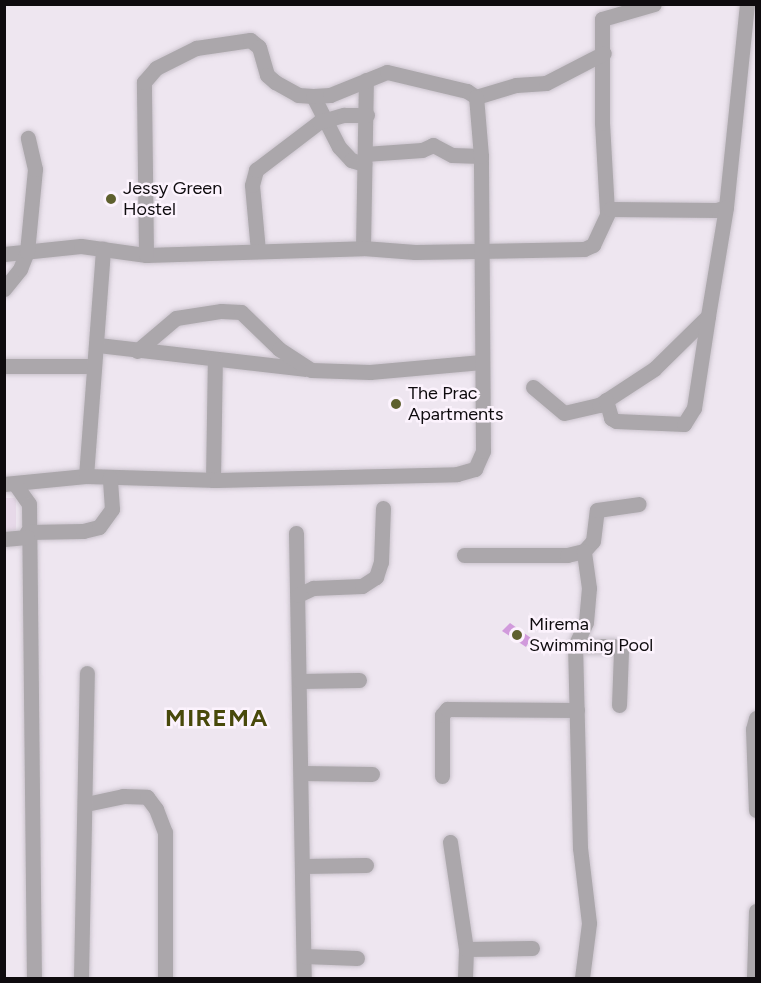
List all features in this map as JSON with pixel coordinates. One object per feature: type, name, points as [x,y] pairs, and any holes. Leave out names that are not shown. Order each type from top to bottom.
[{"type":"street","points":[[4,254],[81,246],[146,255],[363,248],[415,252],[584,249],[593,245],[607,212],[602,19],[641,11],[654,4]]},
{"type":"street","points":[[606,400],[610,418],[616,421],[684,424],[694,408],[726,207],[747,4]]},
{"type":"street","points":[[146,255],[143,93],[150,74],[196,48],[249,40],[259,46],[267,75],[298,95],[330,95],[387,72],[467,91],[476,97]]},
{"type":"street","points":[[476,97],[516,85],[546,83],[603,54]]},
{"type":"street","points":[[363,248],[366,80]]},
{"type":"street","points":[[313,96],[339,147],[351,160],[422,150],[433,145],[452,155],[481,156]]},
{"type":"street","points":[[10,484],[86,476],[213,480],[465,473],[475,470],[483,451],[479,250],[481,156],[476,97]]},
{"type":"street","points":[[258,251],[252,185],[256,171],[327,120],[367,115]]},
{"type":"street","points":[[4,289],[20,269],[27,252],[35,169],[28,138]]},
{"type":"street","points":[[607,212],[622,207],[696,212],[726,207]]},
{"type":"street","points":[[86,476],[88,411],[98,345],[104,249]]},
{"type":"street","points":[[137,351],[176,318],[199,312],[241,312],[287,356],[311,370]]},
{"type":"street","points":[[533,387],[564,413],[606,400],[654,369],[708,316]]},
{"type":"street","points":[[98,345],[311,370],[370,372],[482,362]]},
{"type":"street","points":[[213,480],[215,359]]},
{"type":"street","points":[[4,366],[94,366]]},
{"type":"street","points":[[4,539],[27,534],[83,531],[99,527],[112,509],[110,477]]},
{"type":"street","points":[[10,484],[28,504],[34,978]]},
{"type":"street","points":[[464,555],[567,555],[584,551],[593,541],[597,510],[639,504]]},
{"type":"street","points":[[298,596],[313,588],[362,586],[376,578],[381,562],[383,508]]},
{"type":"street","points":[[296,532],[304,866],[304,978]]},
{"type":"street","points":[[582,978],[589,923],[580,848],[575,646],[585,622],[589,588],[584,551]]},
{"type":"street","points":[[575,646],[613,646],[621,651],[619,705]]},
{"type":"street","points":[[81,978],[86,804],[83,706],[87,673]]},
{"type":"street","points":[[300,681],[359,681]]},
{"type":"street","points":[[442,776],[442,715],[447,709],[577,710]]},
{"type":"street","points":[[756,718],[753,729],[756,810]]},
{"type":"street","points":[[302,773],[372,774]]},
{"type":"street","points":[[86,804],[123,796],[147,796],[156,808],[165,832],[165,978]]},
{"type":"street","points":[[450,842],[466,950],[465,978]]},
{"type":"street","points":[[304,866],[366,865]]},
{"type":"street","points":[[754,978],[756,911]]},
{"type":"street","points":[[466,950],[532,948]]},
{"type":"street","points":[[304,956],[357,958]]},
{"type":"shaded area","points":[[4,498],[16,498],[16,532],[4,532]]},
{"type":"shaded area","name":"Mirema Swimming Pool","points":[[510,623],[531,638],[526,647],[502,631]]},
{"type":"place","name":"Jessy Green Hostel","points":[[111,199]]},
{"type":"place","name":"The Prac Apartments","points":[[396,404]]},
{"type":"place","name":"Mirema Swimming Pool","points":[[517,635]]},
{"type":"district","name":"MIREMA","points":[[217,718]]}]
